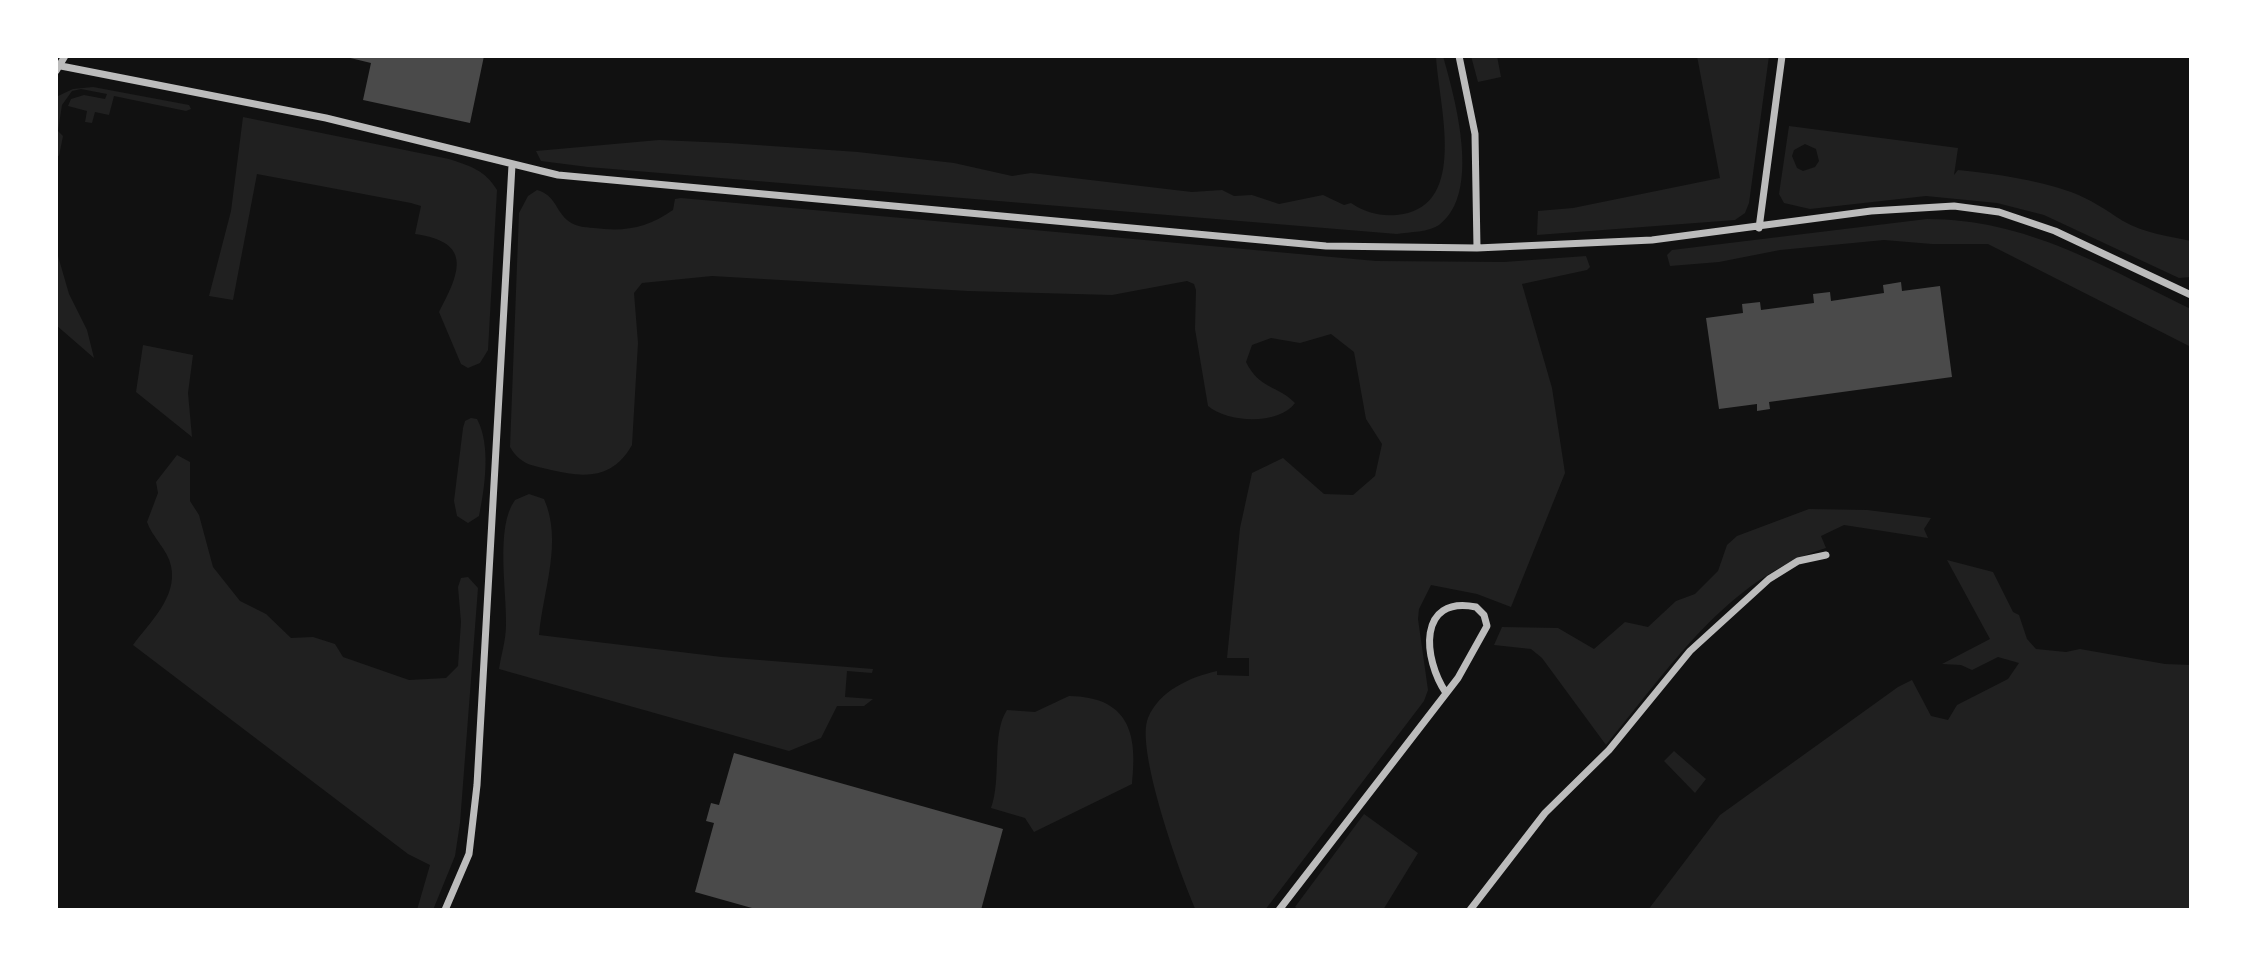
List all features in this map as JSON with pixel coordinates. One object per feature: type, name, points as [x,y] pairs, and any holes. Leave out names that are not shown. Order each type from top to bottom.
[{"type":"street","points":[[65,56],[59,68],[326,118],[495,157],[512,165],[558,175],[1326,246],[1477,248],[1652,240],[1920,206],[1954,206],[1999,212],[2055,231],[2191,295]]},
{"type":"street","points":[[1458,56],[1475,134],[1477,248]]},
{"type":"street","points":[[1759,228],[1782,56]]},
{"type":"street","points":[[445,910],[469,854],[477,785],[512,165]]},
{"type":"street","points":[[1471,910],[1486,885],[1545,813],[1624,733],[1650,696],[1690,651],[1769,579],[1798,561],[1826,555]]},
{"type":"street","points":[[1279,910],[1446,693],[1478,647],[1486,626],[1484,615],[1476,607],[1450,606],[1436,616],[1430,637],[1430,657],[1446,693]]},
{"type":"shaded area","points":[[1436,56],[1443,56],[1458,120],[1462,145],[1459,191],[1452,210],[1439,225],[1397,234],[588,167],[541,161],[536,151],[659,140],[858,152],[954,163],[1012,176],[1031,173],[1192,192],[1222,190],[1234,196],[1252,195],[1279,204],[1323,195],[1344,205],[1351,203],[1371,213],[1400,214],[1426,204],[1438,188],[1443,168],[1444,121]]},
{"type":"shaded area","points":[[1471,56],[1497,56],[1501,77],[1478,82]]},
{"type":"shaded area","points":[[1697,56],[1769,56],[1749,203],[1745,213],[1735,220],[1537,235],[1538,211],[1573,208],[1720,178]]},
{"type":"shaded area","points":[[93,87],[189,105],[191,109],[186,111],[114,96],[109,115],[95,112],[92,123],[85,122],[87,111],[68,106],[71,99],[84,95],[105,99],[107,94],[81,89],[72,91],[62,105],[58,131],[63,136],[59,156],[56,155],[56,97],[73,89]]},
{"type":"shaded area","points":[[243,117],[449,159],[482,173],[487,178],[497,190],[488,350],[480,363],[468,368],[461,364],[439,312],[453,284],[456,271],[457,261],[453,251],[433,238],[415,234],[421,206],[411,203],[257,174],[233,300],[209,296],[231,211]]},
{"type":"shaded area","points":[[1789,126],[1958,148],[1954,175],[1958,170],[2057,187],[2085,198],[2139,228],[2191,241],[2191,277],[2179,278],[2044,215],[1997,203],[1926,196],[1810,209],[1784,203],[1779,194]],"holes":[[[1805,144],[1816,149],[1819,161],[1815,167],[1803,171],[1797,168],[1792,156],[1794,150]]]},
{"type":"shaded area","points":[[537,190],[548,195],[570,222],[605,229],[645,225],[673,210],[675,199],[681,198],[1376,261],[1504,262],[1586,256],[1590,267],[1587,270],[1522,284],[1552,388],[1565,473],[1511,607],[1477,594],[1431,585],[1419,609],[1418,619],[1428,690],[1424,701],[1265,910],[1196,910],[1171,843],[1154,784],[1146,734],[1148,718],[1153,708],[1168,693],[1196,677],[1217,671],[1217,675],[1249,676],[1249,658],[1227,658],[1240,528],[1252,473],[1283,458],[1324,494],[1353,495],[1375,476],[1382,444],[1366,419],[1354,352],[1331,334],[1300,343],[1271,338],[1252,345],[1246,362],[1251,371],[1263,383],[1295,403],[1287,410],[1266,418],[1240,418],[1217,412],[1208,406],[1195,329],[1196,290],[1194,284],[1187,281],[1112,295],[968,291],[712,276],[642,283],[634,293],[638,343],[632,445],[616,464],[607,470],[587,475],[563,473],[527,463],[510,447],[519,213],[528,196]]},
{"type":"shaded area","points":[[1927,219],[1963,221],[2032,236],[2127,277],[2191,309],[2191,347],[1988,244],[1932,244],[1884,240],[1780,250],[1719,262],[1670,266],[1667,255],[1672,250]]},
{"type":"shaded area","points":[[56,249],[69,294],[87,330],[94,358],[56,325]]},
{"type":"shaded area","points":[[143,345],[193,355],[188,393],[192,437],[136,392]]},
{"type":"shaded area","points":[[477,419],[481,429],[486,466],[479,516],[468,523],[457,516],[454,501],[463,428],[465,421]]},
{"type":"shaded area","points":[[177,455],[190,462],[190,501],[199,515],[213,567],[240,601],[266,614],[291,638],[313,637],[335,644],[343,657],[409,680],[446,678],[458,666],[461,622],[458,587],[461,578],[468,577],[478,588],[460,823],[455,856],[433,910],[417,910],[430,865],[408,854],[133,645],[161,609],[170,588],[172,577],[169,560],[147,522],[158,493],[156,482]]},
{"type":"shaded area","points":[[529,494],[544,499],[552,532],[550,566],[539,635],[722,657],[873,669],[872,673],[847,671],[845,697],[873,699],[864,706],[837,706],[821,738],[789,751],[499,669],[506,631],[503,560],[505,526],[515,500]]},
{"type":"shaded area","points":[[1809,509],[1867,510],[1931,518],[1924,529],[1928,538],[1844,525],[1821,536],[1826,548],[1791,562],[1759,581],[1729,603],[1702,629],[1606,745],[1542,658],[1531,649],[1494,645],[1502,627],[1558,628],[1594,649],[1625,622],[1648,627],[1676,601],[1695,594],[1718,571],[1727,545],[1737,536]]},
{"type":"shaded area","points":[[1947,560],[1993,572],[2013,612],[2019,615],[2027,639],[2036,649],[2066,652],[2080,649],[2165,664],[2191,665],[2191,910],[1648,910],[1720,815],[1898,687],[1912,680],[1931,716],[1948,720],[1957,705],[2008,679],[2019,663],[1998,657],[1972,670],[1961,665],[1942,664],[1990,639]]},
{"type":"shaded area","points":[[1069,696],[1105,703],[1125,721],[1133,748],[1132,784],[1034,832],[1025,818],[991,808],[996,783],[999,731],[1007,710],[1035,712]]},
{"type":"shaded area","points":[[1674,751],[1706,779],[1695,793],[1664,761]]},
{"type":"shaded area","points":[[1364,814],[1418,853],[1383,910],[1300,910],[1295,907]]},
{"type":"building","points":[[342,56],[484,56],[470,123],[363,100],[371,63]]},
{"type":"building","points":[[1901,282],[1902,291],[1940,286],[1952,377],[1769,402],[1770,409],[1757,411],[1757,404],[1719,409],[1706,318],[1743,313],[1742,304],[1760,302],[1761,310],[1814,303],[1813,294],[1830,292],[1831,301],[1884,293],[1883,285]]},
{"type":"building","points":[[734,753],[1003,829],[981,910],[759,910],[695,892],[714,823],[706,821],[711,803],[719,805]]}]
